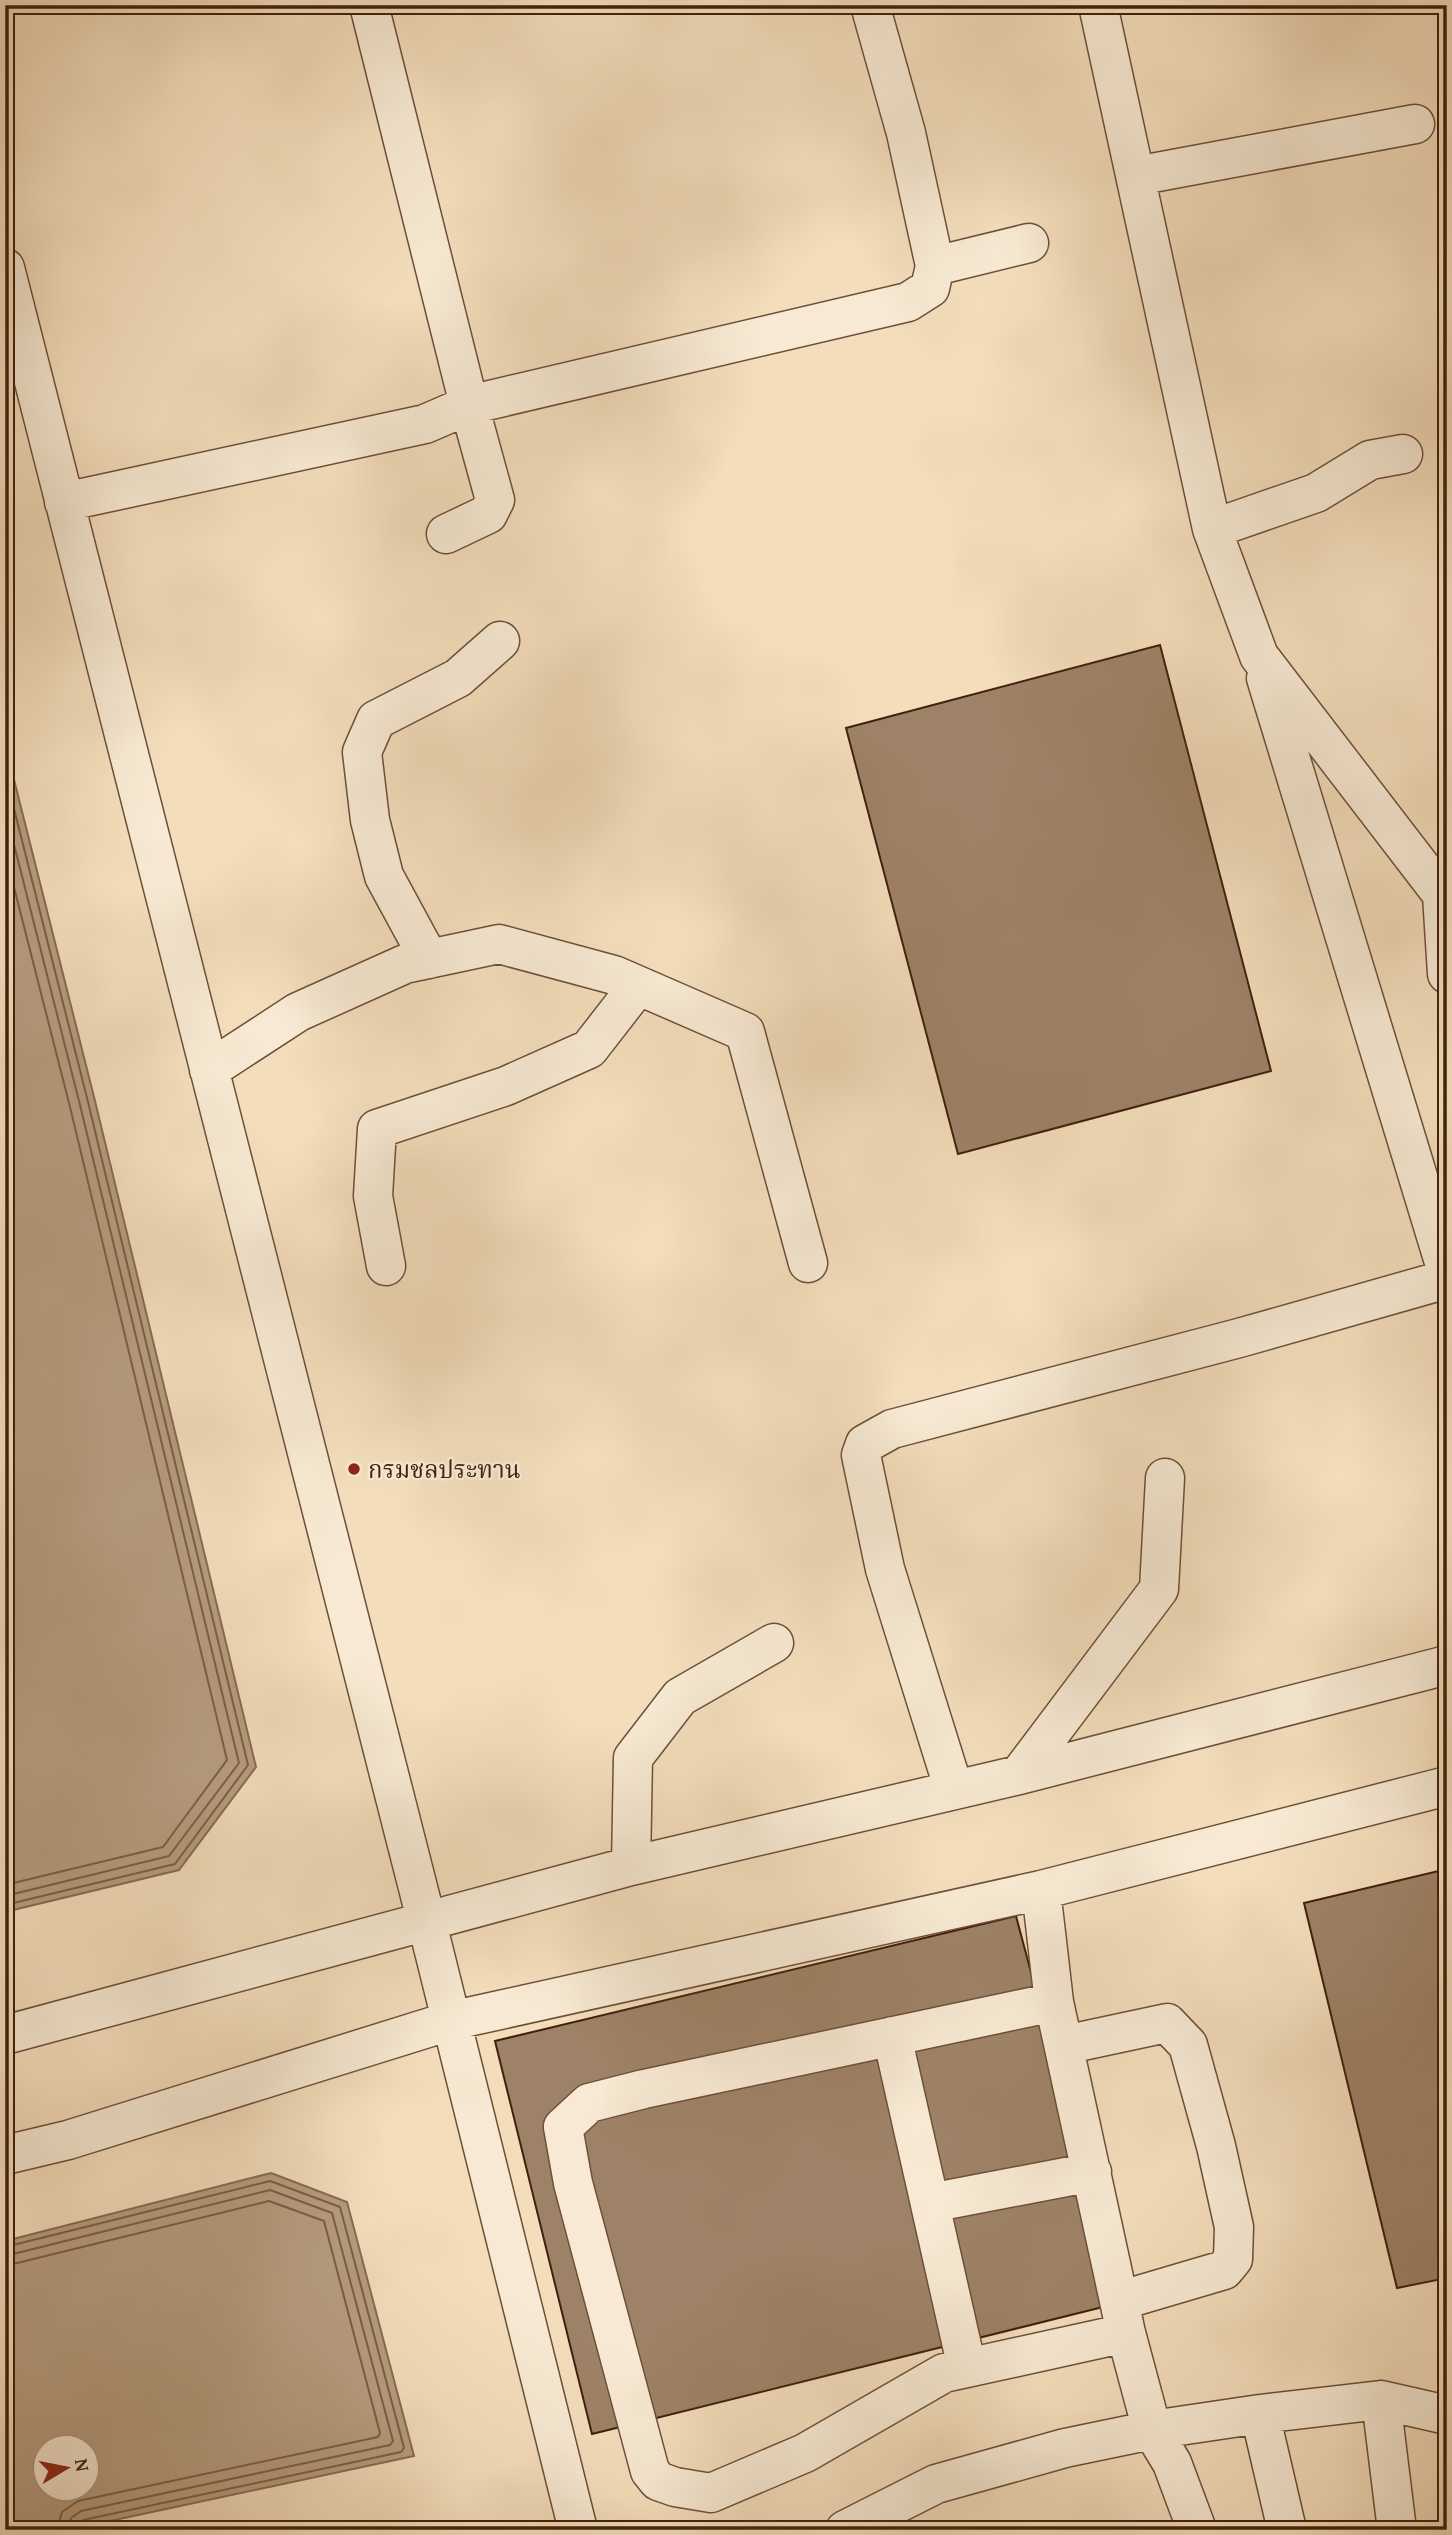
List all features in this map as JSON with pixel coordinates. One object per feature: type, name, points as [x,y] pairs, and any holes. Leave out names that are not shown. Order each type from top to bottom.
[{"type":"lane","points":[[369,5],[495,500],[488,514],[446,534]]},
{"type":"lane","points":[[64,502],[425,424],[469,405],[908,302],[930,288],[935,266],[906,133],[870,5]]},
{"type":"lane","points":[[1098,5],[1212,529],[1259,656],[1447,1272]]},
{"type":"lane","points":[[1136,176],[1415,124]]},
{"type":"lane","points":[[935,266],[1029,243]]},
{"type":"lane","points":[[5,268],[427,1923],[578,2530]]},
{"type":"lane","points":[[1212,529],[1316,493],[1370,460],[1403,454]]},
{"type":"lane","points":[[429,959],[384,876],[370,820],[362,752],[376,720],[458,678],[500,641]]},
{"type":"lane","points":[[1259,656],[1444,898],[1447,974]]},
{"type":"lane","points":[[209,1070],[298,1012],[405,964],[499,944],[614,975],[745,1032],[808,1263]]},
{"type":"lane","points":[[386,1266],[373,1196],[377,1129],[506,1086],[590,1049],[638,986]]},
{"type":"lane","points":[[954,1790],[885,1569],[861,1455],[865,1444],[892,1429],[1239,1338],[1447,1279]]},
{"type":"lane","points":[[1018,1774],[1159,1590],[1165,1478]]},
{"type":"lane","points":[[631,1866],[633,1758],[681,1697],[774,1643]]},
{"type":"lane","points":[[5,2035],[631,1866],[954,1790],[1447,1665]]},
{"type":"lane","points":[[5,2155],[68,2140],[450,2021],[1041,1890],[1447,1786]]},
{"type":"lane","points":[[1041,1890],[1054,2002],[1122,2317],[1152,2430],[1172,2463],[1197,2530]]},
{"type":"lane","points":[[1054,2002],[589,2103],[563,2127],[573,2183],[650,2471],[658,2481],[711,2493],[805,2453],[944,2373],[967,2368],[1122,2317],[1224,2270],[1233,2259],[1234,2227],[1216,2146],[1188,2045],[1167,2024],[1064,2045]]},
{"type":"lane","points":[[892,2036],[967,2368]]},
{"type":"lane","points":[[930,2203],[1092,2172]]},
{"type":"lane","points":[[845,2530],[936,2484],[1065,2448],[1152,2430],[1381,2400],[1447,2414]]},
{"type":"lane","points":[[1381,2400],[1397,2530]]},
{"type":"lane","points":[[1260,2414],[1287,2530]]},
{"type":"water","points":[[5,744],[95,1101],[256,1767],[179,1870],[5,1912]]},
{"type":"water","points":[[271,2173],[347,2202],[414,2456],[68,2530],[5,2530],[5,2241]]},
{"type":"building","points":[[1160,645],[1271,1071],[958,1154],[846,728]]},
{"type":"building","points":[[1447,1869],[1447,2278],[1397,2288],[1304,1903]]},
{"type":"building","points":[[1016,1916],[1119,2303],[592,2434],[495,2041]]},
{"type":"place","name":"กรมชลประทาน","points":[[354,1469]]}]
